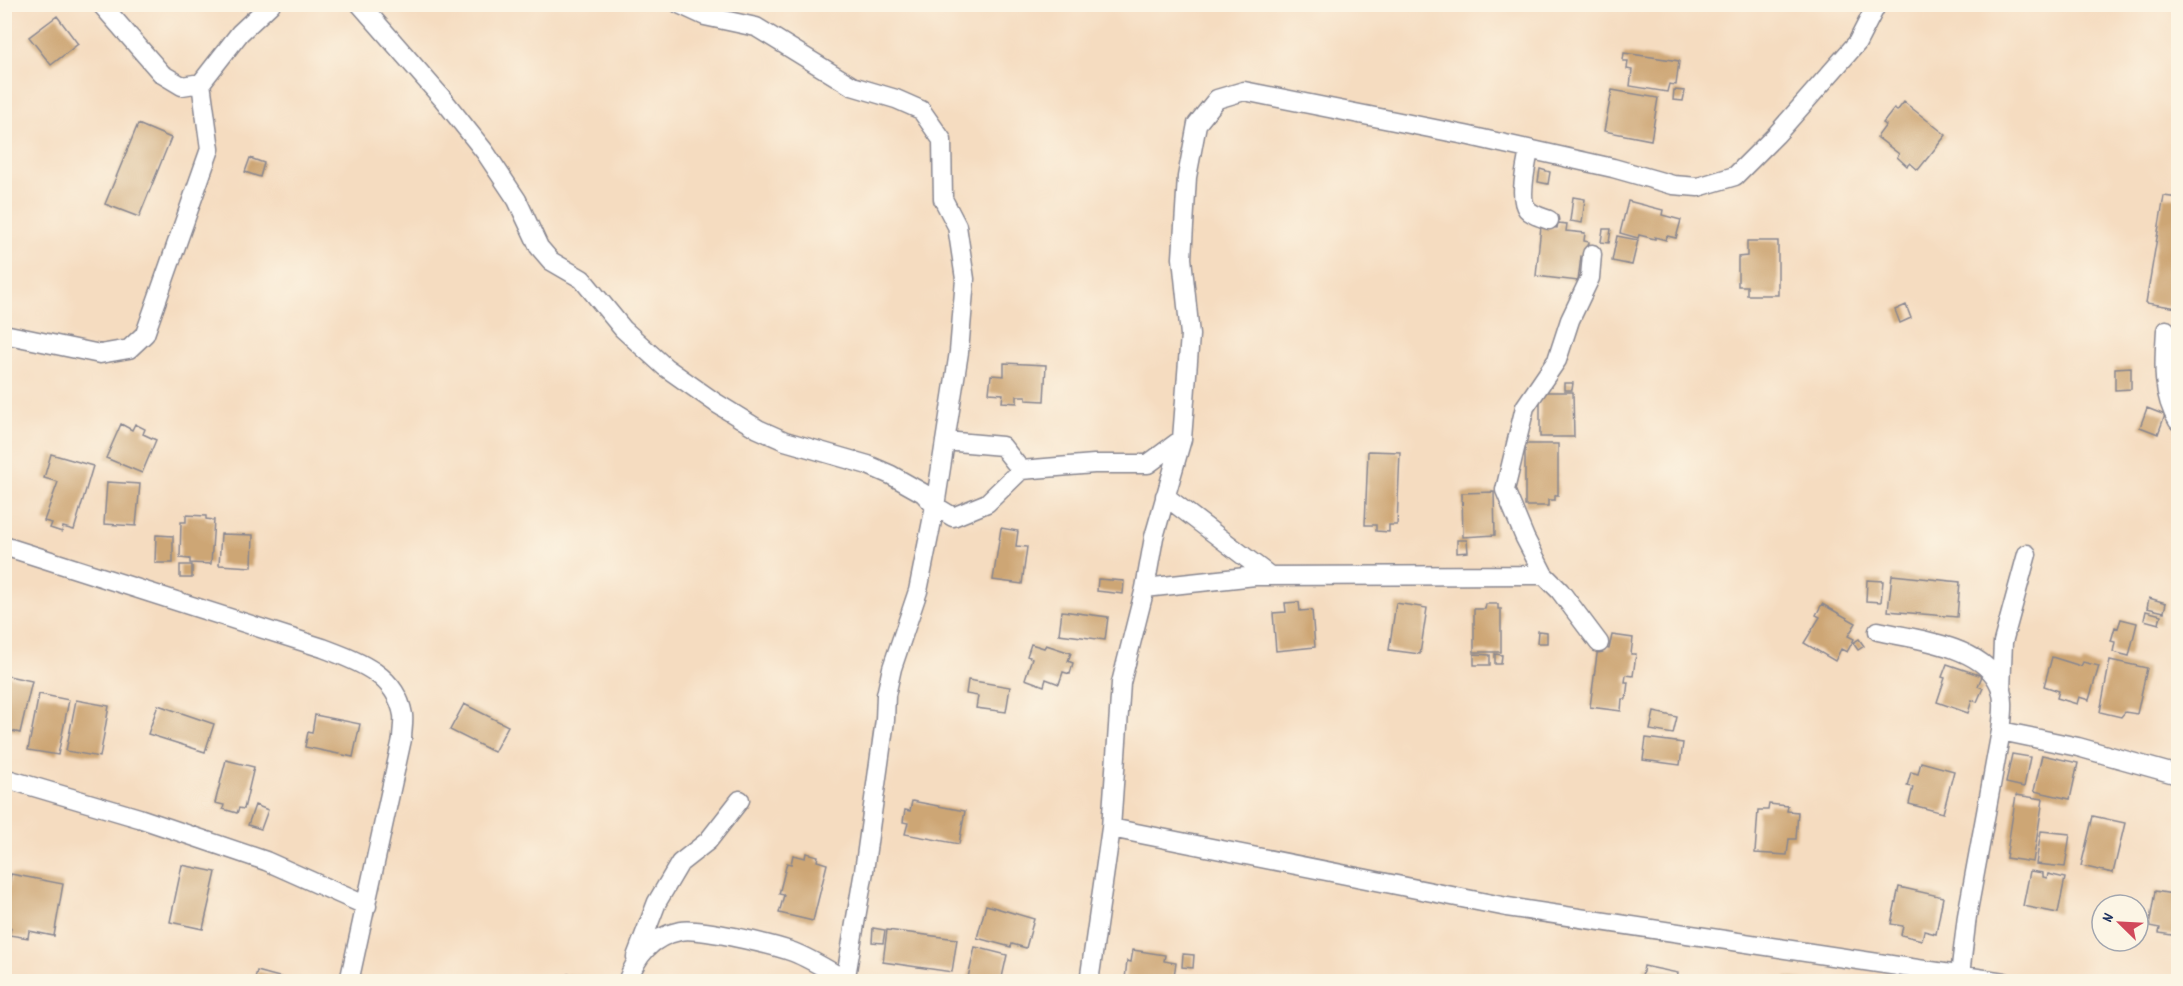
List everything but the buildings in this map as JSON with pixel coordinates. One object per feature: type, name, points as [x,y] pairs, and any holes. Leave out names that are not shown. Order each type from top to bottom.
[{"type":"street","points":[[101,4],[162,74],[182,86],[201,83],[240,33],[271,4]]},
{"type":"street","points":[[360,4],[442,98],[485,152],[517,200],[539,247],[551,261],[582,279],[623,329],[665,367],[758,429],[785,441],[868,465],[891,475],[923,493],[935,506],[954,516],[987,503],[1021,470],[1094,464],[1148,464],[1182,439]]},
{"type":"street","points":[[634,961],[646,948],[682,930],[711,932],[791,952],[821,965],[845,981],[866,860],[885,720],[886,695],[892,668],[918,591],[935,506],[959,352],[964,279],[957,226],[943,199],[942,140],[921,110],[896,99],[852,86],[756,27],[705,16],[679,4]]},
{"type":"street","points":[[1089,981],[1111,828],[1121,683],[1145,588],[1154,537],[1182,439],[1190,335],[1182,258],[1187,177],[1197,124],[1217,99],[1244,90],[1613,168],[1673,185],[1698,187],[1735,176],[1776,135],[1857,43],[1877,4]]},
{"type":"street","points":[[4,334],[100,354],[129,349],[145,334],[210,149],[201,83]]},
{"type":"street","points":[[1529,150],[1523,198],[1526,208],[1536,216],[1549,220]]},
{"type":"street","points":[[1592,254],[1590,278],[1570,320],[1557,360],[1525,407],[1505,490],[1525,538],[1544,575],[1560,591],[1599,643]]},
{"type":"street","points":[[2166,330],[2163,368],[2169,406],[2178,421]]},
{"type":"street","points":[[945,441],[1002,446],[1021,470]]},
{"type":"street","points":[[1165,496],[1270,576]]},
{"type":"street","points":[[4,546],[323,648],[364,664],[396,692],[403,716],[402,739],[350,981]]},
{"type":"street","points":[[2001,691],[2003,642],[2028,554]]},
{"type":"street","points":[[1145,588],[1270,576],[1544,575]]},
{"type":"street","points":[[1878,631],[1955,649],[1979,661],[1997,679],[2001,691],[2003,704],[2001,731],[1967,916],[1960,975]]},
{"type":"street","points":[[2001,731],[2078,747],[2178,775]]},
{"type":"street","points":[[4,778],[139,818],[266,861],[367,906]]},
{"type":"street","points":[[627,981],[657,902],[680,863],[708,841],[740,800]]},
{"type":"street","points":[[1111,828],[1507,907],[2004,981]]}]
